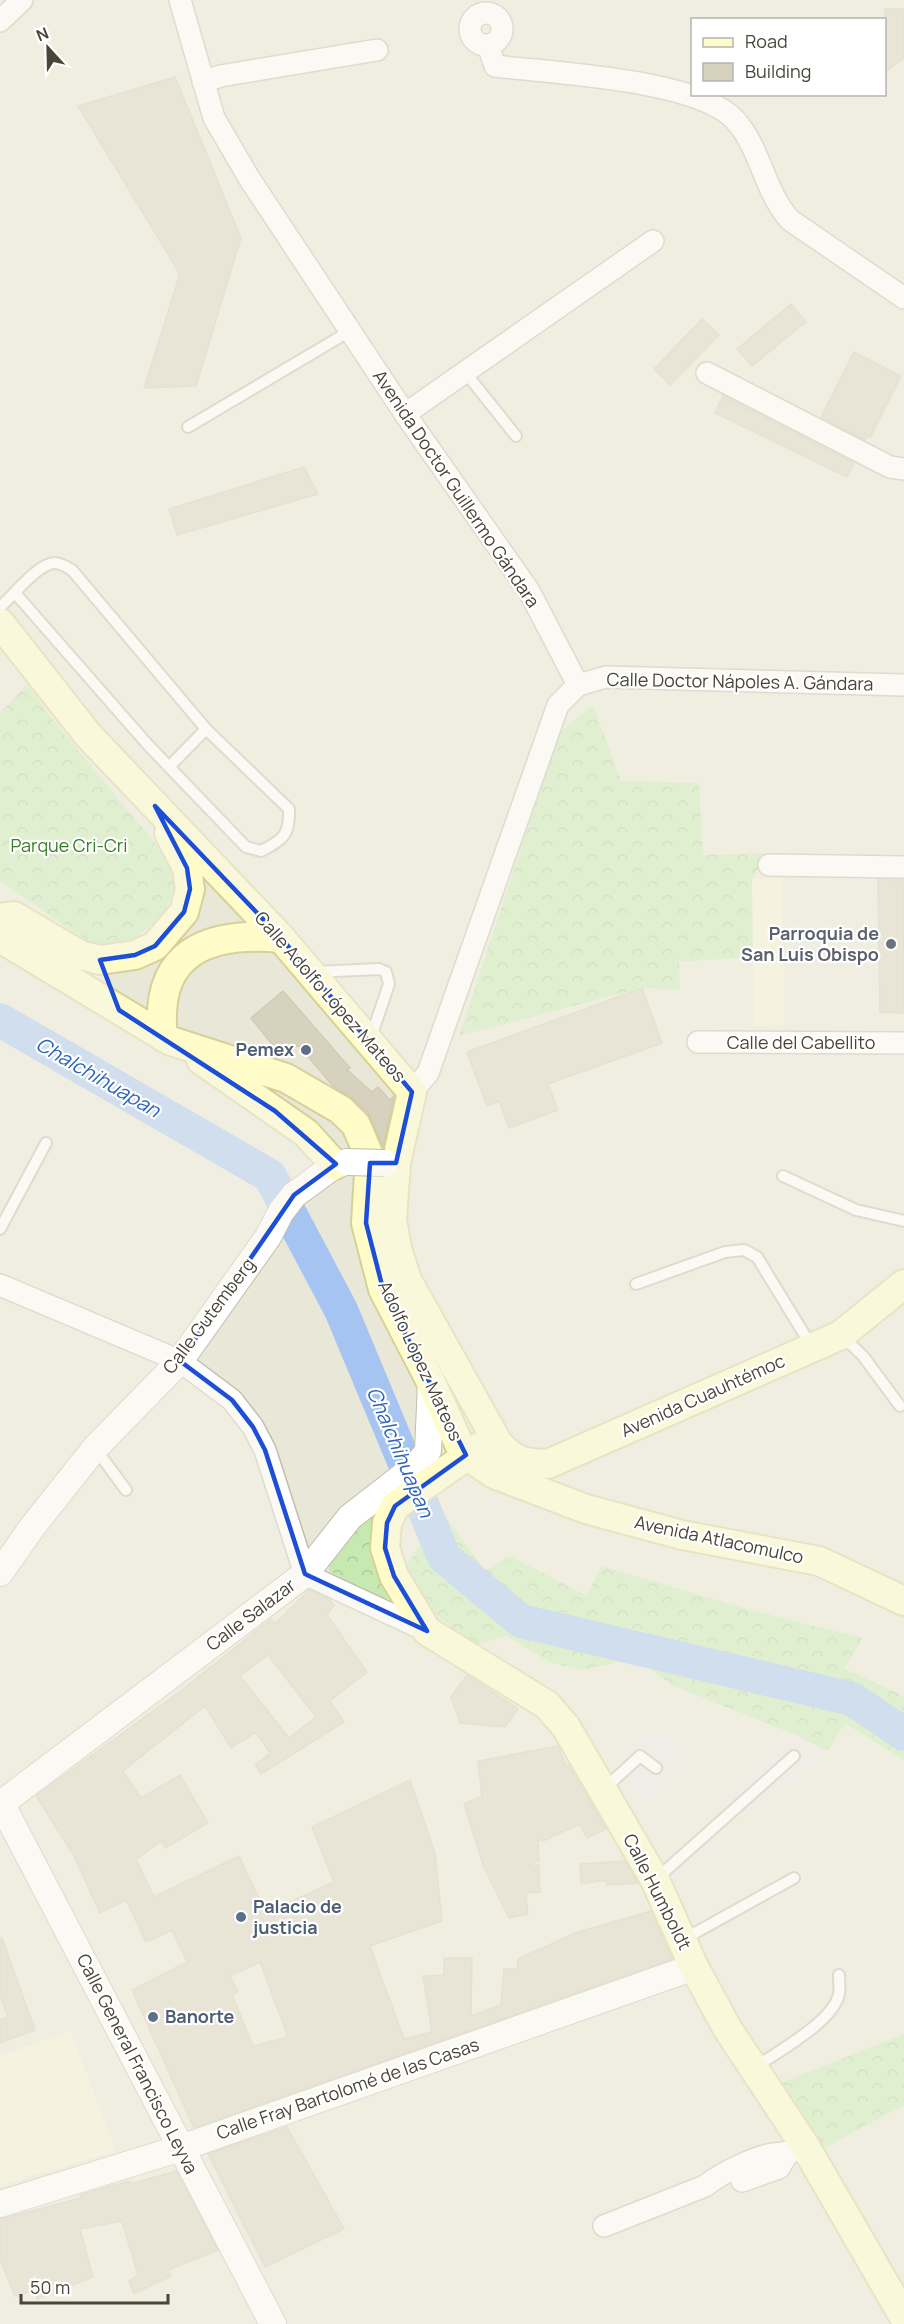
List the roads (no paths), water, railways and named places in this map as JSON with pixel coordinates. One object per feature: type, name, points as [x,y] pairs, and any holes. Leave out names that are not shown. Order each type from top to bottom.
[{"type":"main road","name":"Calle Adolfo López Mateos","points":[[0,622],[88,735],[281,938],[412,1092],[390,1163],[392,1220],[407,1280],[495,1438]]},
{"type":"main road","points":[[0,918],[15,916],[80,955],[100,960],[135,955],[155,946],[184,912],[190,889],[188,868],[155,806]]},
{"type":"main road","points":[[167,1039],[160,1010],[166,986],[175,969],[192,951],[210,941],[230,936],[281,938]]},
{"type":"main road","points":[[0,938],[167,1039],[306,1133],[335,1167]]},
{"type":"main road","points":[[100,960],[119,1010]]},
{"type":"main road","name":"Adolfo López Mateos","points":[[167,1039],[286,1078],[341,1110],[356,1125],[370,1158],[366,1223],[372,1254],[383,1289],[431,1382],[460,1459]]},
{"type":"main road","name":"Avenida Cuauhtémoc","points":[[495,1438],[508,1454],[522,1463],[549,1464],[841,1335],[904,1284]]},
{"type":"main road","points":[[427,1631],[394,1576],[385,1548],[390,1498],[495,1438]]},
{"type":"main road","name":"Avenida Atlacomulco","points":[[460,1459],[586,1509],[682,1535],[819,1561],[904,1601]]},
{"type":"main road","name":"Calle Humboldt","points":[[427,1631],[547,1705],[566,1727],[601,1792],[655,1880],[694,1967],[727,2028],[754,2068],[796,2150],[904,2317]]},
{"type":"street","points":[[0,21],[22,0]]},
{"type":"street","name":"Avenida Doctor Guillermo Gándara","points":[[180,0],[214,118],[249,178],[405,414],[529,591],[578,685]]},
{"type":"street","points":[[483,6],[470,26],[471,36],[478,43],[488,45],[495,66],[660,87],[703,100],[734,118],[747,136],[778,207],[790,220],[904,298]]},
{"type":"street","points":[[203,82],[220,76],[377,50]]},
{"type":"street","points":[[405,414],[653,241]]},
{"type":"street","points":[[707,373],[890,467],[904,469]]},
{"type":"street","name":"Calle Doctor Nápoles A. Gándara","points":[[578,685],[606,677],[904,685]]},
{"type":"street","points":[[412,1092],[428,1073],[558,705],[578,685]]},
{"type":"street","points":[[768,866],[904,867]]},
{"type":"street","name":"Calle del Cabellito","points":[[698,1042],[904,1043]]},
{"type":"street","points":[[335,1167],[390,1163]]},
{"type":"street","name":"Calle Gutemberg","points":[[0,1573],[33,1526],[95,1448],[180,1360],[268,1237],[294,1194],[335,1167]]},
{"type":"street","points":[[0,1285],[180,1360],[232,1400],[253,1427],[265,1450],[305,1574]]},
{"type":"street","name":"Calle Salazar","points":[[1,1802],[305,1574],[350,1517],[390,1498],[424,1458],[431,1433],[431,1382]]},
{"type":"street","name":"Calle Humboldt","points":[[305,1574],[427,1631]]},
{"type":"street","name":"Calle General Francisco Leyva","points":[[1,1802],[273,2324]]},
{"type":"street","name":"Calle Fray Bartolomé de las Casas","points":[[0,2204],[181,2148],[694,1967]]},
{"type":"street","points":[[604,2226],[705,2186],[720,2190],[779,2168],[796,2150]]},
{"type":"lane","points":[[188,427],[350,331]]},
{"type":"lane","points":[[465,372],[516,436]]},
{"type":"lane","points":[[0,607],[44,565],[57,562],[72,570],[206,729],[289,809],[290,824],[282,841],[261,851],[246,847],[15,593]]},
{"type":"lane","points":[[170,766],[206,729]]},
{"type":"lane","points":[[311,972],[379,969],[386,972],[389,984],[369,1040]]},
{"type":"lane","points":[[0,1229],[46,1143]]},
{"type":"lane","points":[[783,1176],[856,1209],[904,1221]]},
{"type":"lane","points":[[636,1284],[725,1252],[744,1250],[758,1257],[812,1347]]},
{"type":"lane","points":[[841,1335],[863,1356],[900,1406]]},
{"type":"lane","points":[[95,1448],[126,1490]]},
{"type":"lane","points":[[601,1792],[640,1756],[656,1768]]},
{"type":"lane","points":[[655,1880],[794,1756]]},
{"type":"lane","points":[[682,1940],[794,1878]]},
{"type":"lane","points":[[754,2068],[829,2013],[839,1995],[839,1975]]},
{"type":"waterway","name":"Chalchihuapan","points":[[0,1020],[270,1176],[341,1310],[444,1557],[521,1621],[852,1699],[904,1734]]},
{"type":"place","name":"Parroquia de San Luis Obispo","points":[[891,944]]},
{"type":"place","name":"Pemex","points":[[306,1050]]},
{"type":"place","name":"Palacio de justicia","points":[[241,1917]]},
{"type":"place","name":"Banorte","points":[[153,2017]]},
{"type":"park label","name":"Parque Cri-Cri","points":[[69,846]]}]
